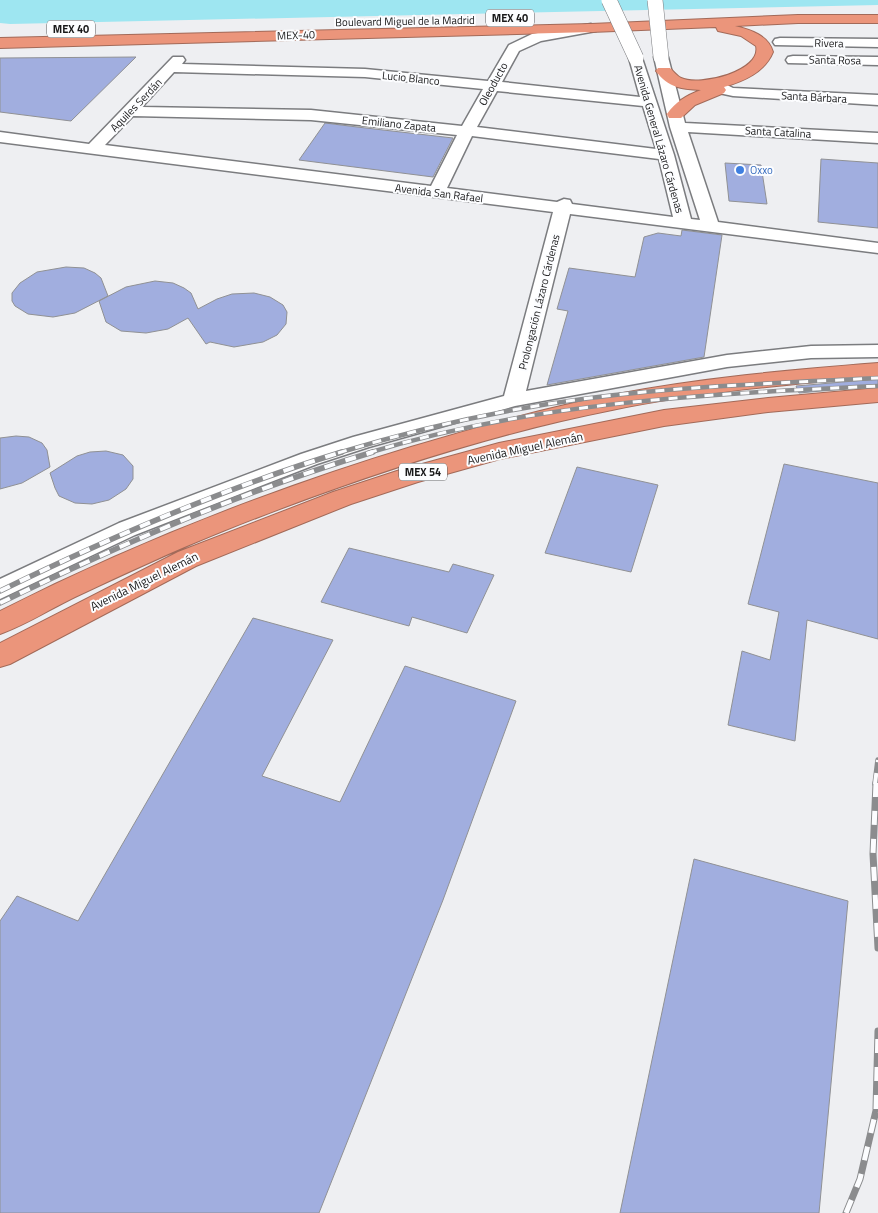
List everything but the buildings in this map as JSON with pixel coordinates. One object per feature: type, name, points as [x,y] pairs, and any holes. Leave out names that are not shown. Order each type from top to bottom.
[{"type":"highway","name":"Boulevard Miguel de la Madrid","points":[[0,30],[878,10]]},
{"type":"highway","name":"MEX 40","points":[[591,28],[798,19],[878,19]]},
{"type":"highway","points":[[649,26],[730,29],[746,33],[763,44],[765,52],[761,62],[752,69],[721,86],[693,98],[681,106],[676,120]]},
{"type":"highway","points":[[662,64],[674,81],[682,84],[744,88],[776,60],[780,42],[787,33],[805,27],[878,27]]},
{"type":"highway","name":"MEX-40","points":[[0,43],[591,28]]},
{"type":"highway","name":"Avenida Miguel Alemán","points":[[0,622],[54,594],[264,504],[350,473],[458,441],[550,417],[641,397],[782,377],[878,370]]},
{"type":"highway","name":"Avenida Miguel Alemán","points":[[0,656],[187,559],[333,502],[408,476],[499,451],[664,418],[768,404],[878,395]]},
{"type":"highway","points":[[0,668],[57,625]]},
{"type":"street","name":"Avenida General Lázaro Cárdenas","points":[[609,0],[636,58],[666,156],[681,216]]},
{"type":"street","name":"Avenida General Lázaro Cárdenas","points":[[655,0],[662,64],[676,120],[710,225]]},
{"type":"street","name":"Oleoducto","points":[[436,190],[514,48],[536,37],[591,28]]},
{"type":"street","name":"Rivera","points":[[780,42],[878,43]]},
{"type":"street","name":"Santa Rosa","points":[[793,60],[878,61]]},
{"type":"street","name":"Lucio Blanco","points":[[175,64],[345,72],[650,102]]},
{"type":"street","name":"Aquiles Serdán","points":[[95,146],[175,64]]},
{"type":"street","name":"Santa Bárbara","points":[[744,88],[878,100]]},
{"type":"street","name":"Emiliano Zapata","points":[[131,111],[312,115],[467,131],[666,156]]},
{"type":"street","name":"Santa Catalina","points":[[676,120],[878,138]]},
{"type":"street","name":"Avenida San Rafael","points":[[0,131],[95,146],[563,207],[642,214],[663,210],[710,225],[878,248]]},
{"type":"street","name":"Avenida San Rafael","points":[[0,137],[95,146]]},
{"type":"street","points":[[702,202],[735,220],[760,228]]},
{"type":"street","name":"Avenida San Rafael","points":[[563,207],[681,216]]},
{"type":"street","name":"Prolongación Lázaro Cárdenas","points":[[513,400],[563,207]]},
{"type":"street","name":"Avenida San Rafael","points":[[710,225],[760,228],[878,242]]},
{"type":"street","points":[[0,590],[127,529],[326,453],[513,400],[632,377],[727,362],[811,352],[878,351]]},
{"type":"water","points":[[0,0],[878,0],[878,5],[10,24],[0,23]]},
{"type":"railway","points":[[338,453],[462,420],[590,398],[698,388],[878,378]]},
{"type":"railway","points":[[368,453],[431,436],[557,411],[685,397],[878,386]]},
{"type":"railway","points":[[0,591],[168,515],[254,481],[342,452]]},
{"type":"railway","points":[[0,603],[91,560],[183,520],[277,484],[373,452]]},
{"type":"railway","points":[[875,784],[878,760]]},
{"type":"railway","points":[[876,783],[873,854],[878,948]]},
{"type":"railway","points":[[876,1109],[878,1031]]},
{"type":"railway","points":[[846,1213],[860,1179],[878,1102]]},
{"type":"place","name":"Oxxo","points":[[740,170]]}]
